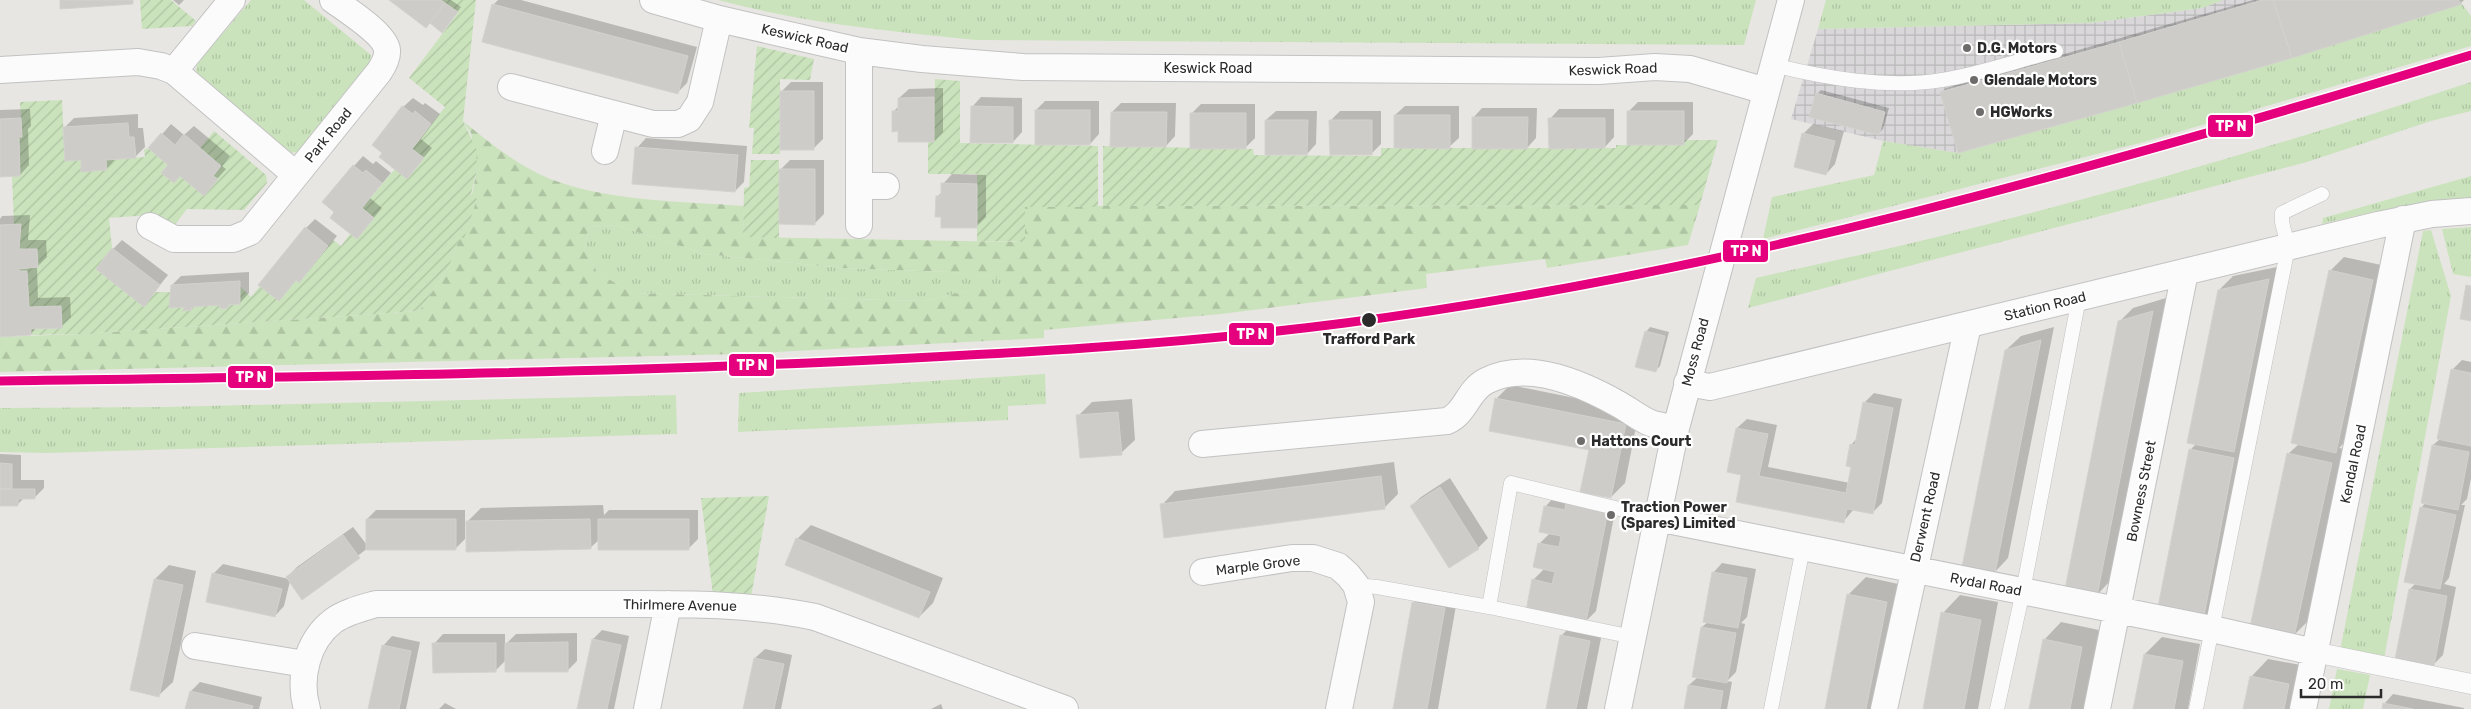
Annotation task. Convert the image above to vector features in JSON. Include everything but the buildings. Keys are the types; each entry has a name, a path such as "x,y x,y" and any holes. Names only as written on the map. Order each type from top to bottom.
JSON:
{"street":[{"path":"174,71 232,0"},
{"name":"Park Road","path":"0,70 138,62 161,66 174,71 296,175 379,72 388,55 384,41 334,0"},
{"name":"Keswick Road","path":"653,0 720,19 859,50 922,59 1023,67 1599,71 1675,68 1703,72 1766,91"},
{"name":"Moss Road","path":"1618,709 1676,428 1791,0"},
{"path":"511,87 666,126 678,124 689,119 700,102 720,19"},
{"path":"859,50 859,225"},
{"path":"605,151 614,114"},
{"path":"150,226 174,240 241,238 250,232 296,175"},
{"path":"859,186 886,186"},
{"name":"Station Road","path":"1687,383 1710,387 2403,219 2471,211"},
{"name":"Kendal Road","path":"2303,709 2403,219"},
{"name":"Bowness Street","path":"2097,709 2185,272"},
{"name":"Derwent Road","path":"1884,709 1913,569 1968,325"},
{"path":"1202,444 1274,426 1447,421 1456,418 1473,391 1486,381 1518,374 1538,374 1578,384 1609,398 1653,424 1676,428"},
{"name":"Rydal Road","path":"1658,518 2212,629 2314,652"},
{"name":"Marple Grove","path":"1203,572 1292,558 1313,558 1338,566 1356,585"},
{"path":"1339,709 1361,602 1356,585"},
{"name":"Thirlmere Avenue","path":"305,664 320,635 334,621 352,611 376,604 730,604 772,608 815,617 1011,699 1065,709"},
{"path":"647,709 668,604"},
{"path":"195,646 305,664 305,701 307,709"},
{"path":"2314,652 2471,684"}],"lane":[{"path":"1773,65 1808,74 1868,81 1917,83 1943,80 2056,51"},
{"path":"2196,709 2288,247 2282,222 2282,213 2322,194"},
{"path":"1998,709 2023,591 2078,298"},
{"path":"1490,607 1510,483 1658,518"},
{"path":"1771,709 1803,548"},
{"path":"1356,585 1490,607 1633,637"}],"shaded area":[{"path":"2223,0 2458,0 2462,4 2292,58 1958,153 1883,141 1791,119 1818,29 2090,23 2202,8"}],"green space":[{"path":"140,0 171,0 196,21 192,26 142,29"},
{"path":"251,0 304,0 371,55 371,61 298,152 290,153 196,73 197,65 202,58"},
{"path":"441,0 476,0 463,121 476,148 477,170 471,194 477,199 464,239 460,237 448,269 419,311 81,334 31,335 31,329 62,328 61,306 29,307 27,271 19,271 19,269 38,267 37,249 19,249 21,224 14,225 12,176 20,176 19,137 22,137 20,102 62,100 65,161 81,160 81,171 107,170 106,160 145,157 144,150 148,148 168,165 161,173 174,183 180,176 217,179 213,176 221,166 200,148 214,131 266,175 267,183 244,210 187,209 170,231 149,215 109,218 112,248 96,269 144,306 155,292 170,292 169,308 184,307 184,311 192,310 192,307 220,305 220,309 227,308 228,305 240,304 240,286 251,297 260,286 296,280 299,282 333,240 341,246 350,234 357,239 374,218 362,208 395,169 407,179 424,158 412,149 445,107 409,78 458,13"},
{"path":"718,0 1756,0 1744,45 976,40 814,20 782,15"},
{"path":"1826,0 2223,0 2202,8 2090,23 1818,29"},
{"path":"2462,4 2471,16 2471,46 2144,142 1763,239 1772,197 1874,175 1883,141 1958,153 2292,58"},
{"path":"757,46 814,59 810,80 780,79 780,154 752,154 754,128 749,128"},
{"path":"935,79 960,81 960,143 1098,146 1098,207 1025,207 1025,242 977,241 977,174 928,174 928,142 934,142"},
{"path":"2471,82 2471,111 2431,121 2307,162 1748,308 1756,278 1918,242 2074,202 2274,145"},
{"path":"463,121 496,147 531,170 578,188 648,200 744,206 743,237 1024,242 1025,206 1700,205 1688,245 1547,268 1545,259 1426,274 1427,288 1221,314 1044,330 1044,338 738,354 0,372 0,337 81,334 419,311 448,269 460,236 463,239 477,170 471,133","holes":["615,225 705,254 842,268 948,272 1016,280 923,301 632,293 597,272 584,250 589,227"]},
{"path":"1684,140 1718,140 1700,205 1103,206 1103,146 1253,149 1254,155 1381,156 1381,148 1616,148 1616,145 1684,145"},
{"path":"751,160 779,160 779,238 743,237 744,188 749,187"},
{"path":"2471,176 2471,197 2415,204 2322,224 2323,218"},
{"path":"615,225 705,254 842,268 948,272 1018,280 923,301 632,293 597,272 584,250 589,227"},
{"path":"2471,227 2471,277 2453,274 2442,229"},
{"path":"2431,230 2451,296 2384,659 2340,651 2423,231"},
{"path":"1045,374 1046,404 1008,406 1008,420 738,432 739,393"},
{"path":"676,395 677,434 48,453 0,452 0,408 165,407"},
{"path":"769,496 751,597 713,595 701,498"},
{"path":"2337,669 2370,675 2363,709 2329,709"}],"transit line":[{"path":"0,381 519,372 831,362 1153,343 1345,323 1488,302 1631,276 1772,246 2053,176 2332,97 2471,55"}],"place":[{"name":"D.G. Motors","path":"1967,48"},
{"name":"Glendale Motors","path":"1974,80"},
{"name":"HGWorks","path":"1980,112"},
{"name":"Trafford Park","path":"1369,320"},
{"name":"Hattons Court","path":"1581,441"},
{"name":"Traction Power (Spares) Limited","path":"1611,515"}]}
